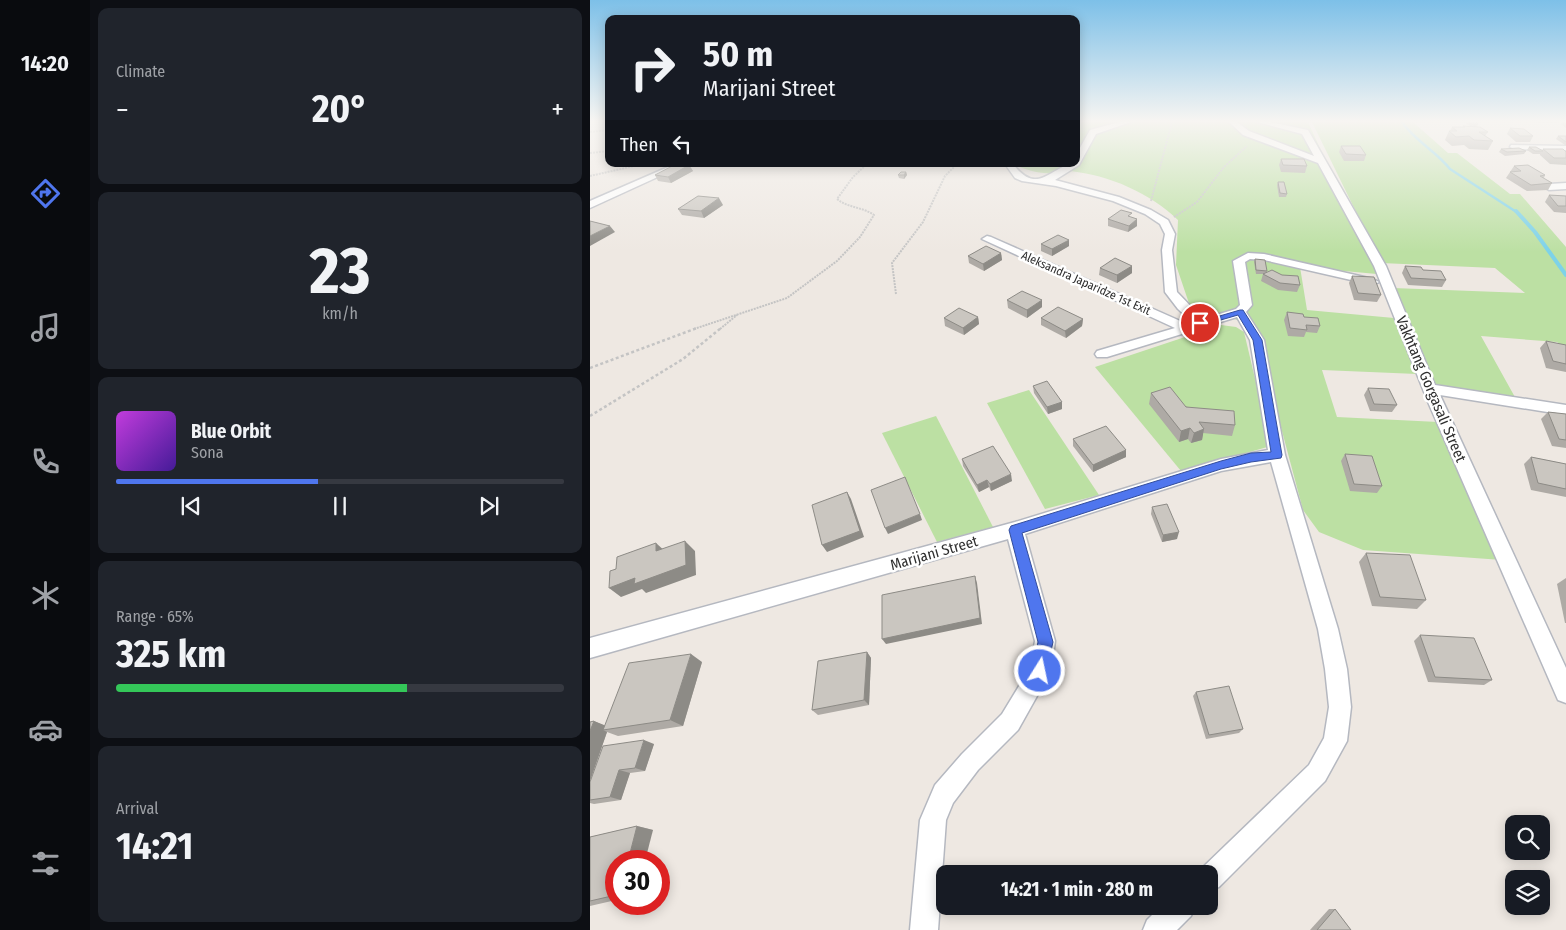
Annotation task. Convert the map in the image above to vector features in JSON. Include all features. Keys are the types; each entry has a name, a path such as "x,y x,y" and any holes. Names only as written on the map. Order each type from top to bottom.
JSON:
{"street":[{"name":"Vakhtang Gorgasali Street","path":"1325,165 1380,266 1430,389 1566,692"},
{"path":"590,205 675,167"},
{"path":"1011,167 1018,176 1025,179 1046,181 1116,199 1148,212 1164,222 1170,234 1167,250 1171,292 1182,306 1193,326"},
{"path":"1046,181 1069,167"},
{"path":"1549,187 1566,186"},
{"name":"Aleksandra Japaridze 1st Exit","path":"986,239 1193,326"},
{"path":"1102,354 1240,312 1246,304 1239,261 1248,256 1264,257 1387,285"},
{"path":"1218,870 1317,773 1335,741 1340,706 1336,670 1328,629 1277,455 1257,340 1240,312"},
{"path":"1430,389 1566,410"},
{"name":"Marijani Street","path":"590,648 1015,530 1221,465 1251,458 1277,455"},
{"path":"924,930 933,820 944,794 970,762 1010,722 1040,671 1045,642 1015,530"},
{"path":"1157,930 1172,915"}],"path":[{"path":"1148,212 1160,165"},
{"path":"1164,222 1187,211 1205,194 1226,165"},
{"path":"590,176 630,167"},
{"path":"590,368 787,298 837,261 860,237 874,215 868,210 842,204 838,199 849,182 864,167"},
{"path":"896,294 892,263 923,222 945,176 954,167"},
{"path":"590,416 683,359 740,314"}],"green space":[{"path":"1080,165 1328,165 1377,274 1300,267 1307,310 1394,318 1417,374 1322,370 1337,417 1438,422 1502,560 1363,550 1319,532 1303,510 1257,337 1244,323 1230,318 1214,319 1196,324 1176,265 1178,220 1155,202 1128,187 1085,173 1070,171"},
{"path":"1333,165 1473,165 1510,194 1520,194 1566,247 1566,348 1557,342 1481,336 1516,399 1434,386 1393,288 1525,293 1495,268 1381,263"},
{"path":"1021,167 1069,167 1060,172 1052,173 1028,170"},
{"path":"1221,325 1236,327 1244,332 1271,446 1181,471 1095,367"},
{"path":"1029,390 1099,495 1045,509 987,403"},
{"path":"936,416 993,527 937,542 882,433"}],"building":[{"path":"1529,165 1545,175 1540,176 1552,183 1531,185 1510,172 1521,171 1514,166"},
{"path":"670,167 686,167 668,177 655,175"},
{"path":"901,172 906,172 904,175 898,175"},
{"path":"1278,182 1284,182 1287,194 1280,193"},
{"path":"1549,195 1566,196 1566,206 1558,206"},
{"path":"698,196 719,198 701,211 678,209"},
{"path":"1121,210 1132,213 1128,216 1137,219 1129,226 1108,219"},
{"path":"590,221 610,226 590,236"},
{"path":"1058,235 1069,240 1052,249 1041,244"},
{"path":"986,246 1001,253 983,264 968,256"},
{"path":"1115,258 1132,266 1117,275 1100,268"},
{"path":"1255,259 1265,260 1267,271 1256,270"},
{"path":"1405,266 1441,271 1446,280 1411,278"},
{"path":"1272,270 1282,275 1298,276 1300,285 1280,283 1263,274"},
{"path":"1352,276 1374,277 1381,295 1358,293"},
{"path":"1022,291 1042,300 1027,310 1007,300"},
{"path":"1058,307 1083,319 1065,331 1041,318"},
{"path":"959,308 978,317 963,328 944,318"},
{"path":"1287,312 1303,314 1304,317 1318,318 1320,326 1306,325 1307,330 1290,328"},
{"path":"1546,341 1566,345 1566,364 1553,361"},
{"path":"1047,381 1062,402 1047,407 1033,386"},
{"path":"1170,387 1186,407 1234,411 1235,425 1199,422 1204,429 1194,433 1190,428 1181,431 1151,393"},
{"path":"1368,388 1389,389 1397,405 1374,404"},
{"path":"1548,412 1566,414 1566,440 1559,439"},
{"path":"1106,426 1126,450 1093,465 1073,439"},
{"path":"993,446 1011,474 990,484 987,480 977,485 962,459"},
{"path":"1345,454 1372,456 1382,486 1354,484"},
{"path":"1531,457 1566,464 1566,489 1538,483"},
{"path":"905,477 920,514 885,528 871,490"},
{"path":"847,492 860,531 822,545 812,505"},
{"path":"1167,504 1179,532 1163,535 1152,507"},
{"path":"685,541 686,565 634,584 635,578 609,588 610,571 616,569 617,557 656,543 656,551"},
{"path":"1366,553 1410,555 1426,600 1380,597"},
{"path":"975,576 980,618 882,639 882,595"},
{"path":"1420,635 1474,638 1492,680 1435,677"},
{"path":"867,652 864,700 812,710 818,661"},
{"path":"691,654 670,720 603,730 629,663"},
{"path":"1229,686 1243,729 1209,735 1196,692"},
{"path":"594,721 590,731 590,722"},
{"path":"644,740 635,768 619,770 610,797 590,800 590,782 603,746"},
{"path":"637,826 631,850 605,850 605,898 590,901 590,837"},
{"path":"1335,909 1351,930 1317,930"}],"waterway":[{"path":"1446,165 1518,213"},
{"path":"1518,213 1535,232 1566,275"}],"route":[{"path":"1040,671 1045,642 1015,530 1221,465 1251,458 1277,455 1257,340 1240,312 1200,323"}]}
